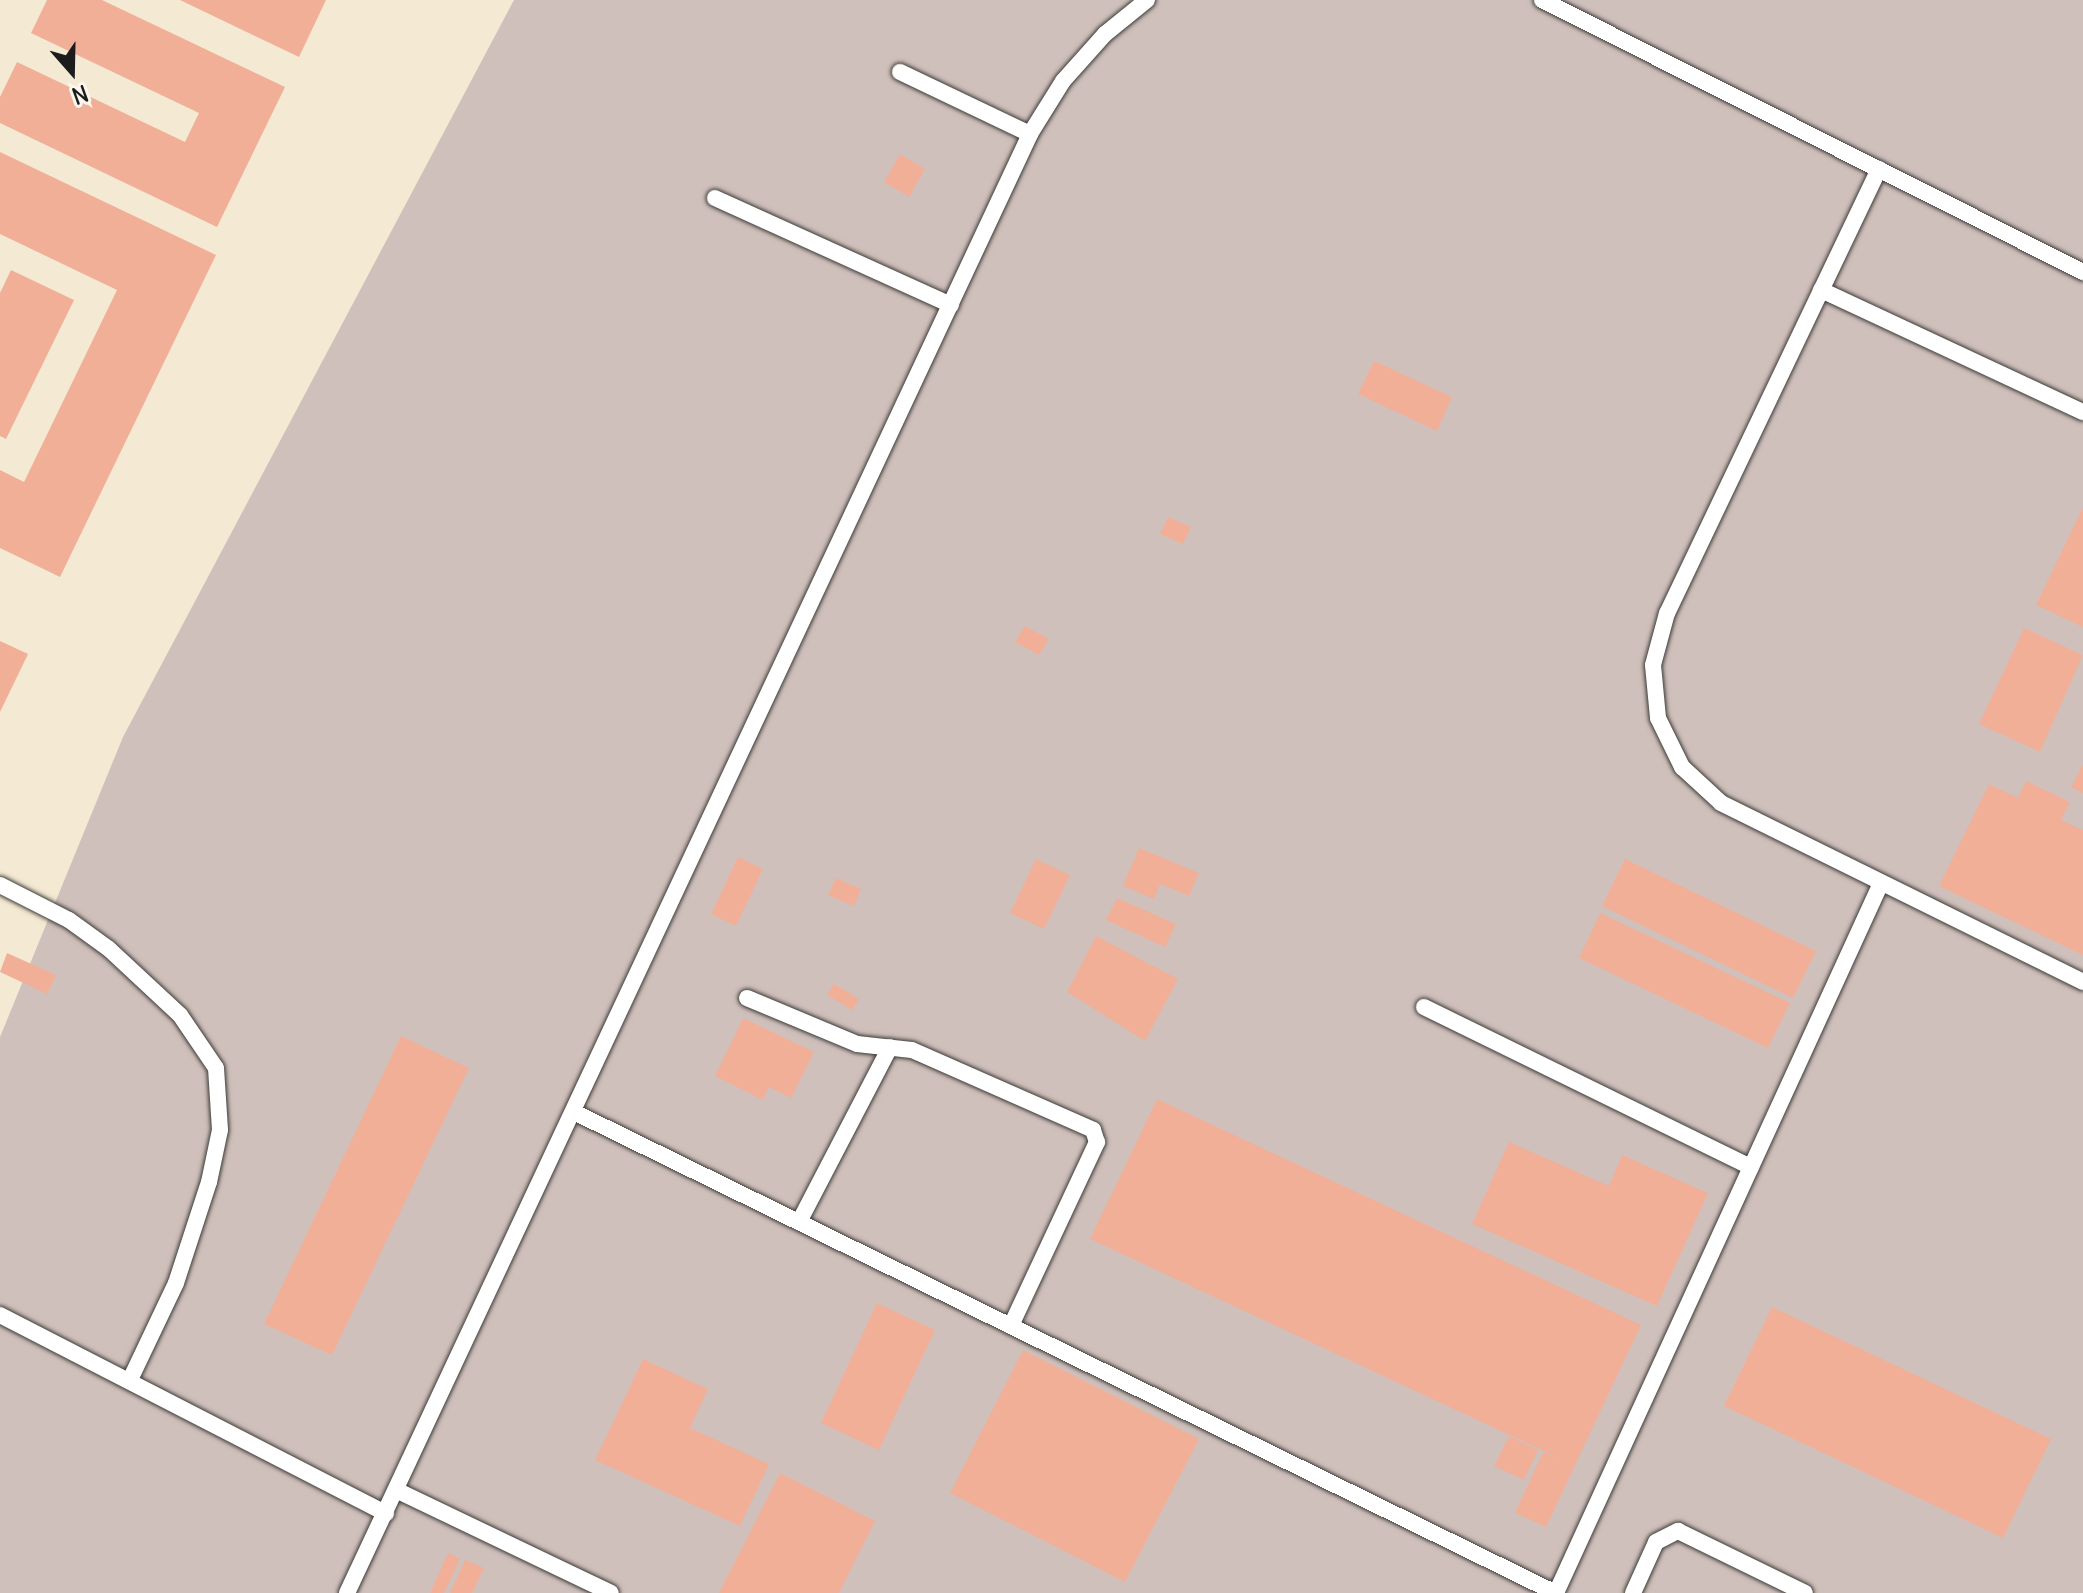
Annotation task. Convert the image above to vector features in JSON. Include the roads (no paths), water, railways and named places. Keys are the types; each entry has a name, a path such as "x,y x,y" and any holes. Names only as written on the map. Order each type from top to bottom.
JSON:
{"lane":[{"path":"347,1593 576,1113 1030,134 1063,81 1105,34 1147,0"},
{"path":"1542,0 2083,272"},
{"path":"900,72 1030,134"},
{"path":"1879,169 1667,613 1653,665 1657,705 1682,767 1721,803 2083,982"},
{"path":"715,198 951,305"},
{"path":"1821,290 2083,412"},
{"path":"576,1113 1556,1593 1881,883"},
{"path":"0,885 48,907 109,949 180,1015 216,1068 220,1130 209,1182 176,1283 130,1380"},
{"path":"747,998 857,1044 912,1050 1097,1136 1011,1326"},
{"path":"1424,1007 1751,1167"},
{"path":"799,1222 890,1047"},
{"path":"0,1315 386,1513"},
{"path":"396,1490 611,1593"},
{"path":"1633,1593 1656,1542 1678,1531 1805,1593"}]}
